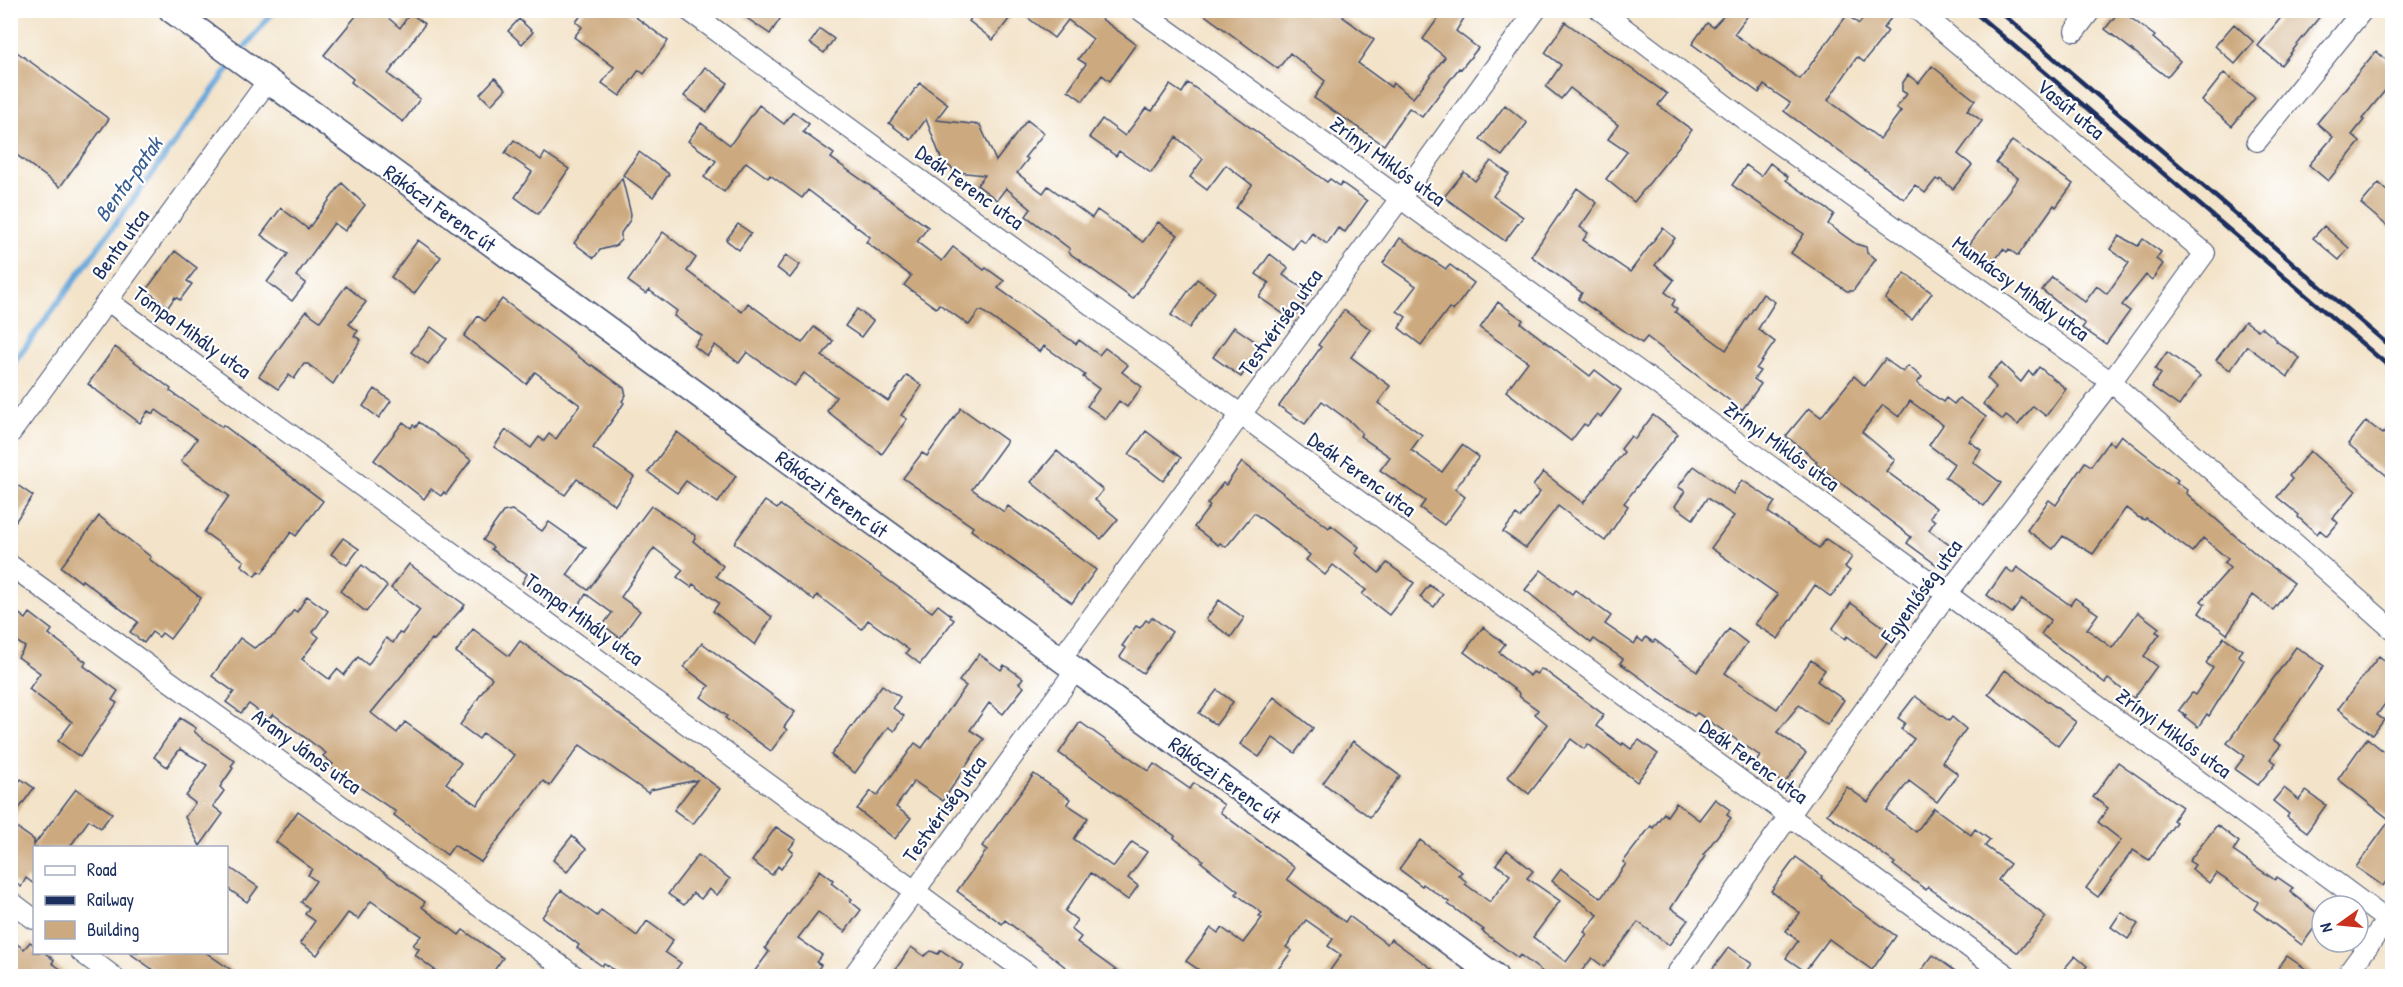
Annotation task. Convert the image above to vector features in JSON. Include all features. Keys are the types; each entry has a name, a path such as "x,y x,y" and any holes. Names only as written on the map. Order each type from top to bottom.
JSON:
{"street":[{"name":"Rákóczi Ferenc út","path":"171,10 1495,976"},
{"name":"Deák Ferenc utca","path":"688,10 2007,976"},
{"name":"Zrínyi Miklós utca","path":"1140,10 1947,594 2391,919"},
{"name":"Testvériség utca","path":"853,976 915,891 1067,665 1242,415 1536,10"},
{"name":"Munkácsy Mihály utca","path":"1600,10 1741,117 2111,382 2392,629"},
{"name":"Vasút utca","path":"1918,10 2194,243"},
{"path":"2074,31 2091,10"},
{"path":"2257,141 2362,10"},
{"name":"Benta utca","path":"10,434 267,82"},
{"name":"Egyenlőség utca","path":"1675,976 1947,594 2111,382 2205,253 2194,243"},
{"name":"Tompa Mihály utca","path":"108,301 1031,976"},
{"name":"Arany János utca","path":"10,565 575,976"},
{"path":"10,902 33,918"},
{"path":"2346,976 2391,919"},
{"path":"84,954 113,976"}],"building":[{"path":"361,10 379,10 400,28 410,13 425,24 388,74 420,99 403,122 351,82 353,79 324,55"},
{"path":"585,10 626,10 668,41 644,74 639,70 620,96 602,83 614,67 574,37 582,27 576,22"},
{"path":"735,10 786,10 770,34"},
{"path":"977,10 1016,10 993,40 969,21"},
{"path":"1018,10 1089,10 1136,44 1110,81 1102,75 1083,101 1068,90 1086,64 1078,59 1093,39 1068,20 1054,38"},
{"path":"1198,10 1348,10 1343,17 1374,40 1358,63 1391,87 1393,83 1413,98 1445,57 1423,39 1444,10 1469,10 1456,31 1478,48 1461,69 1459,68 1422,117 1409,108 1384,145 1314,98 1325,81 1290,53 1278,69"},
{"path":"1729,10 1752,10 1734,34 1800,79 1847,15 1859,24 1869,10 1881,10 1891,18 1883,28 1888,31 1864,62 1857,57 1828,100 1880,139 1901,111 1896,108 1907,94 1902,91 1902,84 1908,75 1919,83 1932,66 1975,100 1967,110 1982,121 1958,154 1972,165 1953,189 1940,179 1939,181 1936,179 1925,193 1915,185 1904,199 1784,111 1790,103 1764,85 1759,93 1692,44 1707,23 1713,27"},
{"path":"2120,10 2155,36 2153,38 2180,61 2167,77 2105,29"},
{"path":"2287,10 2325,10 2281,65 2258,46"},
{"path":"519,19 533,32 522,44 508,31"},
{"path":"1565,22 1667,94 1658,105 1692,130 1634,202 1606,179 1627,152 1608,139 1618,125 1570,88 1561,99 1546,87 1561,65 1545,53"},
{"path":"2234,24 2254,42 2235,64 2215,46"},
{"path":"820,29 834,39 824,53 810,43"},
{"path":"10,47 109,119 60,187 10,150"},
{"path":"2376,51 2392,65 2392,82 2352,135 2360,142 2328,181 2309,165 2333,137 2317,123"},
{"path":"705,67 728,83 707,112 684,96"},
{"path":"2224,73 2255,98 2232,126 2202,101"},
{"path":"495,78 506,89 491,105 480,94"},
{"path":"920,83 948,104 936,120 980,125 996,161 1027,120 1044,133 1025,157 1028,159 1017,173 1043,193 1048,186 1092,218 1097,210 1143,242 1158,222 1178,235 1133,299 1068,252 1070,249 1026,216 1031,209 1006,188 997,200 977,185 985,175 957,172 942,161 926,119 911,140 889,123"},
{"path":"1188,83 1327,182 1330,179 1340,186 1342,183 1367,201 1345,232 1338,228 1327,244 1312,233 1305,243 1300,239 1293,249 1236,208 1252,185 1226,165 1207,190 1190,177 1203,159 1176,137 1151,173 1119,151 1116,156 1089,137 1102,119 1125,136 1146,108 1152,111 1170,85 1182,93"},
{"path":"759,105 784,124 793,112 809,124 803,132 834,154 831,158 928,227 917,242 942,261 953,247 984,270 986,268 1004,281 998,288 1076,344 1079,340 1099,355 1105,348 1128,365 1122,372 1142,387 1127,407 1119,401 1106,419 1087,406 1099,389 1083,377 1085,375 1044,346 1040,352 982,311 979,311 969,325 939,304 936,308 904,285 911,276 866,242 870,237 808,190 802,198 770,175 768,178 746,162 724,192 704,177 716,161 688,141 701,123 730,145"},
{"path":"1505,105 1527,123 1502,156 1480,139"},
{"path":"514,140 541,160 545,153 569,169 538,214 515,197 532,172 505,153"},
{"path":"2012,141 2073,184 2056,207 2054,205 2018,256 2009,249 2007,252 2003,249 1993,263 1969,245 2018,178 1996,163"},
{"path":"639,152 669,174 653,197 623,175"},
{"path":"1491,161 1509,174 1493,196 1523,217 1505,241 1444,197 1464,172 1475,181"},
{"path":"1770,163 1788,177 1786,180 1834,214 1828,224 1856,244 1866,247 1867,253 1876,259 1853,291 1847,291 1791,253 1804,234 1732,185 1746,165 1761,176"},
{"path":"622,178 631,214 630,220 621,233 621,240 615,246 600,250 594,258 574,243"},
{"path":"342,183 365,205 345,231 334,223 296,276 306,283 292,301 267,282 288,254 261,235 281,208 308,229"},
{"path":"2379,183 2392,195 2392,230 2361,204"},
{"path":"1577,188 1597,203 1580,227 1588,233 1583,240 1630,272 1663,228 1675,238 1655,265 1674,280 1665,292 1675,300 1672,305 1677,309 1675,312 1726,350 1763,294 1775,302 1758,329 1775,342 1756,369 1760,371 1754,379 1761,384 1742,410 1647,337 1642,343 1578,299 1582,293 1531,256"},
{"path":"738,224 751,233 739,250 726,240"},
{"path":"2324,226 2349,248 2339,260 2313,238"},
{"path":"663,232 696,258 687,271 742,312 748,303 802,343 814,327 833,341 822,356 888,401 907,375 922,386 901,415 907,419 882,454 827,411 836,397 804,373 794,386 747,352 739,363 715,345 707,356 694,346 702,336 674,316 677,311 649,290 646,294 628,281"},
{"path":"2119,236 2138,246 2143,239 2161,252 2156,259 2163,264 2152,280 2146,275 2122,305 2130,311 2106,344 2082,328 2085,324 2042,290 2052,277 2085,302 2097,286 2107,294 2129,263 2110,249"},
{"path":"1400,238 1446,269 1450,265 1474,283 1453,311 1449,308 1421,345 1399,328 1406,317 1397,311 1416,286 1383,263"},
{"path":"418,240 441,257 414,294 391,277"},
{"path":"175,251 197,268 187,281 192,284 180,300 175,297 168,307 146,290"},
{"path":"1270,254 1288,268 1283,275 1311,294 1292,320 1259,297 1269,283 1256,274"},
{"path":"786,255 800,265 790,278 777,268"},
{"path":"1905,273 1932,293 1912,320 1885,299"},
{"path":"1197,279 1215,292 1189,328 1171,315"},
{"path":"346,286 366,302 349,324 358,331 354,336 361,340 333,384 308,364 304,364 294,379 289,375 278,389 259,376 306,311 320,321"},
{"path":"502,299 624,388 626,395 622,401 624,403 593,448 634,477 615,505 577,479 565,495 494,447 506,430 531,448 539,437 544,441 549,434 556,439 580,405 535,372 526,384 464,336 478,316 485,321"},
{"path":"1498,302 1523,320 1521,323 1590,376 1595,370 1621,390 1601,417 1597,414 1587,426 1584,424 1571,441 1506,391 1528,362 1480,328"},
{"path":"857,309 873,321 861,337 845,326"},
{"path":"1344,310 1371,330 1351,357 1390,386 1378,403 1422,435 1411,450 1442,472 1462,445 1479,457 1455,489 1465,497 1444,525 1420,508 1425,501 1380,470 1390,457 1360,436 1362,433 1352,423 1322,401 1305,424 1279,406 1321,347 1318,345"},
{"path":"2245,321 2258,330 2261,327 2300,358 2288,377 2247,346 2230,370 2216,360"},
{"path":"431,327 447,339 428,364 411,352"},
{"path":"1234,327 1262,346 1241,377 1213,357"},
{"path":"115,347 171,389 170,391 222,427 223,425 323,501 296,536 291,532 262,573 259,571 255,576 241,565 244,561 204,532 229,496 181,461 197,439 156,410 153,414 148,411 140,423 88,384"},
{"path":"2167,352 2200,376 2179,406 2152,387 2161,374 2155,369"},
{"path":"1885,359 1903,372 1908,366 1922,377 1917,383 1943,402 1946,398 1954,404 1959,398 1986,417 1969,441 1981,450 1973,462 2001,483 1984,506 1945,477 1954,464 1929,445 1943,425 1910,401 1899,417 1883,405 1862,432 1895,460 1886,471 1936,508 1930,517 1935,521 1929,530 1952,547 1938,566 1907,543 1911,537 1815,463 1817,461 1786,436 1809,408 1821,417 1854,376 1865,386"},
{"path":"2001,363 2021,382 2029,371 2033,375 2039,367 2066,389 2046,416 2033,406 2018,425 2006,416 2003,420 1983,404 1996,387 1987,378"},
{"path":"375,389 391,401 379,418 363,406"},
{"path":"961,408 1007,441 972,489 1004,512 1008,506 1096,570 1072,603 971,530 973,527 903,478 922,453 927,456"},
{"path":"1653,415 1678,434 1624,503 1628,506 1605,541 1558,506 1526,548 1503,532 1516,515 1520,518 1540,492 1533,486 1543,472 1583,503 1624,452 1621,449 1631,436 1635,439"},
{"path":"2366,421 2383,434 2392,421 2392,480 2348,444"},
{"path":"403,422 411,428 413,425 416,427 419,422 471,460 446,494 444,492 441,496 431,489 424,499 374,460"},
{"path":"1146,431 1181,458 1163,481 1129,454"},
{"path":"677,432 736,476 718,503 686,481 677,493 648,472"},
{"path":"2121,435 2178,480 2176,482 2187,490 2186,493 2264,561 2294,583 2273,610 2253,595 2227,634 2199,613 2205,604 2201,601 2230,568 2224,563 2228,559 2203,538 2192,552 2146,518 2145,520 2138,517 2126,508 2093,554 2063,536 2053,549 2027,530 2049,500 2056,505 2085,462 2091,466 2109,441 2114,445"},
{"path":"1057,451 1103,490 1095,500 1118,519 1101,539 1031,482"},
{"path":"2310,451 2356,491 2333,518 2338,523 2327,536 2320,530 2317,534 2277,497 2292,479 2289,476"},
{"path":"1242,462 1329,528 1331,525 1359,547 1355,553 1379,573 1387,563 1414,583 1389,615 1362,594 1366,590 1333,565 1325,575 1306,560 1310,555 1254,513 1226,547 1220,543 1218,545 1194,527 1210,506 1207,504 1223,483 1226,485"},
{"path":"1694,466 1733,494 1742,480 1775,502 1768,512 1819,548 1826,539 1852,557 1845,567 1850,571 1831,597 1815,585 1778,639 1755,624 1778,595 1711,548 1734,516 1707,498 1693,519 1675,506 1685,491 1678,487"},
{"path":"10,480 33,496 10,529"},
{"path":"765,501 777,509 780,505 932,612 938,605 951,615 950,617 954,620 920,664 906,653 909,650 868,620 862,629 817,595 814,600 734,543"},
{"path":"651,506 696,536 693,541 723,566 716,576 772,617 755,645 713,611 719,603 693,584 691,587 677,577 683,570 654,548 621,597 640,611 620,638 603,625 612,613 586,594 576,609 543,587 538,594 522,583 527,574 491,549 493,547 483,540 503,512 512,510 542,531 549,522 586,548 567,575 588,590"},
{"path":"99,516 151,557 149,559 201,598 170,639 162,633 159,637 152,632 144,643 130,632 138,622 61,567"},
{"path":"343,538 359,549 347,565 331,554"},
{"path":"409,564 465,605 434,640 432,639 371,713 397,733 405,722 461,763 446,783 477,805 514,755 483,733 479,739 460,725 492,678 456,652 473,629 509,656 520,641 720,789 693,824 674,810 697,780 650,790 648,793 580,745 550,786 543,781 481,862 454,845 447,855 394,815 396,812 330,767 333,764 323,756 326,753 273,714 269,719 249,704 241,713 226,702 234,692 212,676 240,638 254,648 275,635 294,610 297,612 307,596 328,611 313,632 319,637 302,659 329,679 337,669 344,675 358,657 368,665 386,638 393,643 420,610 391,588"},
{"path":"362,565 387,586 366,612 340,591"},
{"path":"2017,567 2070,605 2075,598 2098,614 2087,629 2112,648 2138,612 2159,628 2156,632 2160,634 2144,656 2157,666 2134,698 2108,679 2105,683 2041,634 2051,620 2022,599 2012,613 1987,595 2006,568 2013,573"},
{"path":"1541,570 1572,594 1575,590 1611,616 1605,624 1634,644 1638,638 1643,642 1646,637 1653,642 1655,640 1697,672 1729,629 1747,643 1725,673 1777,709 1811,660 1825,670 1817,681 1844,700 1827,725 1799,705 1777,732 1806,753 1784,784 1755,764 1760,756 1756,753 1697,713 1694,716 1620,663 1623,659 1594,639 1591,643 1525,590"},
{"path":"1429,585 1443,594 1434,607 1420,597"},
{"path":"1219,600 1244,618 1231,637 1206,619"},
{"path":"1851,603 1893,634 1876,657 1847,636 1845,639 1832,629"},
{"path":"10,607 26,619 30,613 52,630 49,634 86,662 84,666 118,691 112,700 117,703 80,757 58,741 72,722 29,689 40,673 18,657 25,647 10,637"},
{"path":"1152,617 1172,632 1143,673 1120,657 1126,648 1122,646 1136,626 1140,628 1146,620 1149,622"},
{"path":"1483,627 1505,644 1499,652 1530,676 1533,672 1537,674 1540,669 1544,670 1604,715 1596,726 1622,745 1623,743 1631,749 1639,740 1658,754 1637,782 1588,744 1584,749 1571,739 1529,794 1508,777 1547,724 1535,714 1538,710 1520,697 1518,692 1464,652"},
{"path":"2224,637 2242,650 2238,655 2244,660 2209,716 2207,714 2198,727 2179,710 2192,693 2195,695 2213,668 2206,663"},
{"path":"702,643 795,712 784,727 787,730 771,751 725,718 727,716 701,697 709,686 684,667"},
{"path":"2296,647 2324,666 2273,740 2281,745 2270,759 2276,763 2258,785 2235,769 2245,756 2227,743"},
{"path":"979,654 1001,670 1004,665 1023,678 1019,683 1024,687 1003,714 989,703 970,730 984,739 943,801 914,781 896,807 911,818 895,839 857,809 871,791 877,796 915,743 922,748 966,686 959,681"},
{"path":"2379,656 2392,666 2392,694 2377,715 2384,720 2373,735 2338,709"},
{"path":"2005,670 2076,722 2058,746 1988,694"},
{"path":"882,685 900,697 893,708 904,716 894,731 888,727 855,773 831,755"},
{"path":"1217,690 1233,702 1216,725 1199,713"},
{"path":"1915,696 1949,721 1952,717 1966,729 1942,762 1958,774 1937,802 1909,781 1887,810 1916,832 1934,808 1971,835 1975,829 1990,840 1985,846 2010,864 1998,880 2046,917 2018,953 1928,887 1926,890 1893,865 1895,863 1827,814 1847,787 1868,802 1914,739 1901,729 1905,723 1898,718"},
{"path":"1274,697 1313,728 1295,753 1273,738 1259,757 1240,744"},
{"path":"180,718 196,728 194,731 199,736 235,761 220,787 224,791 213,806 223,814 200,846 185,817 195,803 186,796 207,765 180,749 167,767 154,757"},
{"path":"1080,722 1149,771 1154,764 1190,789 1194,783 1224,805 1220,812 1295,868 1287,879 1345,922 1349,916 1387,944 1391,939 1442,976 1326,976 1341,955 1328,946 1333,939 1306,920 1286,947 1292,951 1273,976 1195,976 1199,970 1186,961 1211,928 1218,933 1222,928 1243,943 1262,918 1259,916 1262,913 1236,894 1238,891 1201,862 1203,860 1174,838 1175,836 1059,753"},
{"path":"2367,738 2392,758 2392,873 2383,886 2356,867 2390,820 2338,779"},
{"path":"1353,741 1400,776 1370,817 1323,783"},
{"path":"2118,762 2182,807 2173,820 2176,822 2149,860 2133,850 2098,897 2086,888 2121,840 2098,822 2108,808 2093,797"},
{"path":"1034,774 1070,799 1067,804 1088,818 1074,839 1113,867 1132,842 1147,852 1128,878 1138,886 1128,900 1091,873 1065,911 1077,920 1071,929 1081,937 1077,942 1124,976 1077,976 1005,920 1002,924 957,891 987,850 982,846"},
{"path":"21,779 34,788 10,821 10,794"},
{"path":"2284,788 2299,800 2306,791 2326,805 2307,832 2287,817 2289,814 2273,801"},
{"path":"76,789 112,813 101,828 89,820 70,846 33,846 33,883 26,878 21,887 10,879 10,823 34,840 34,845"},
{"path":"1715,799 1730,810 1727,815 1731,818 1703,855 1705,856 1671,908 1688,920 1669,945 1638,922 1604,967 1592,958 1580,973 1584,976 1548,976 1520,955 1518,958 1448,904 1449,902 1399,869 1420,840 1462,872 1458,875 1467,882 1465,884 1490,902 1510,875 1496,864 1507,850 1533,871 1527,878 1560,901 1533,937 1566,962 1587,934 1584,932 1598,915 1552,881 1561,869 1601,898 1626,864 1623,862 1664,813 1667,816 1676,803 1699,820"},
{"path":"298,811 425,902 422,907 459,935 463,930 503,958 490,976 433,976 436,971 415,955 419,949 413,945 421,936 371,901 358,919 348,913 317,955 300,943 315,921 305,914 309,908 301,902 316,881 308,875 312,869 276,842"},
{"path":"2217,825 2239,842 2233,851 2275,880 2277,877 2293,888 2290,892 2310,908 2310,934 2302,945 2254,909 2258,902 2216,873 2209,883 2192,869 2195,865 2189,861"},
{"path":"776,827 796,840 789,849 793,852 781,869 778,866 772,875 752,861"},
{"path":"572,836 586,849 567,872 553,860"},
{"path":"698,855 730,879 717,895 709,889 701,899 693,893 684,905 668,894"},
{"path":"1796,857 1822,876 1821,878 1854,906 1896,936 1872,970 1829,939 1805,971 1786,958 1798,941 1786,931 1800,913 1771,891"},
{"path":"228,866 258,887 247,902 228,888"},
{"path":"820,870 833,880 831,883 852,899 850,901 861,910 845,932 818,912 798,938 822,955 816,962 821,965 813,976 751,976 769,952 765,948"},
{"path":"561,890 597,916 601,910 637,936 647,921 673,940 665,952 681,963 671,976 623,976 604,963 602,966 577,948 579,945 542,917"},
{"path":"2121,912 2138,924 2128,939 2111,927"},
{"path":"10,939 24,949 30,942 33,944 33,954 46,954 54,960 52,963 71,976 10,976"},
{"path":"911,947 924,956 931,951 938,954 941,950 963,965 956,976 904,976 895,970"},
{"path":"1729,947 1752,964 1743,976 1707,976"},
{"path":"131,954 208,954 240,976 162,976"},
{"path":"1933,955 1962,976 1917,976"},
{"path":"2075,956 2087,966 2079,976 2058,976"},
{"path":"2287,956 2316,976 2272,976"}],"waterway":[{"name":"Benta-patak","path":"239,55 274,10"},
{"name":"Benta-patak","path":"10,368 233,63"}],"railway":[{"path":"1972,10 2392,369"},
{"path":"1998,10 2392,348"}]}
